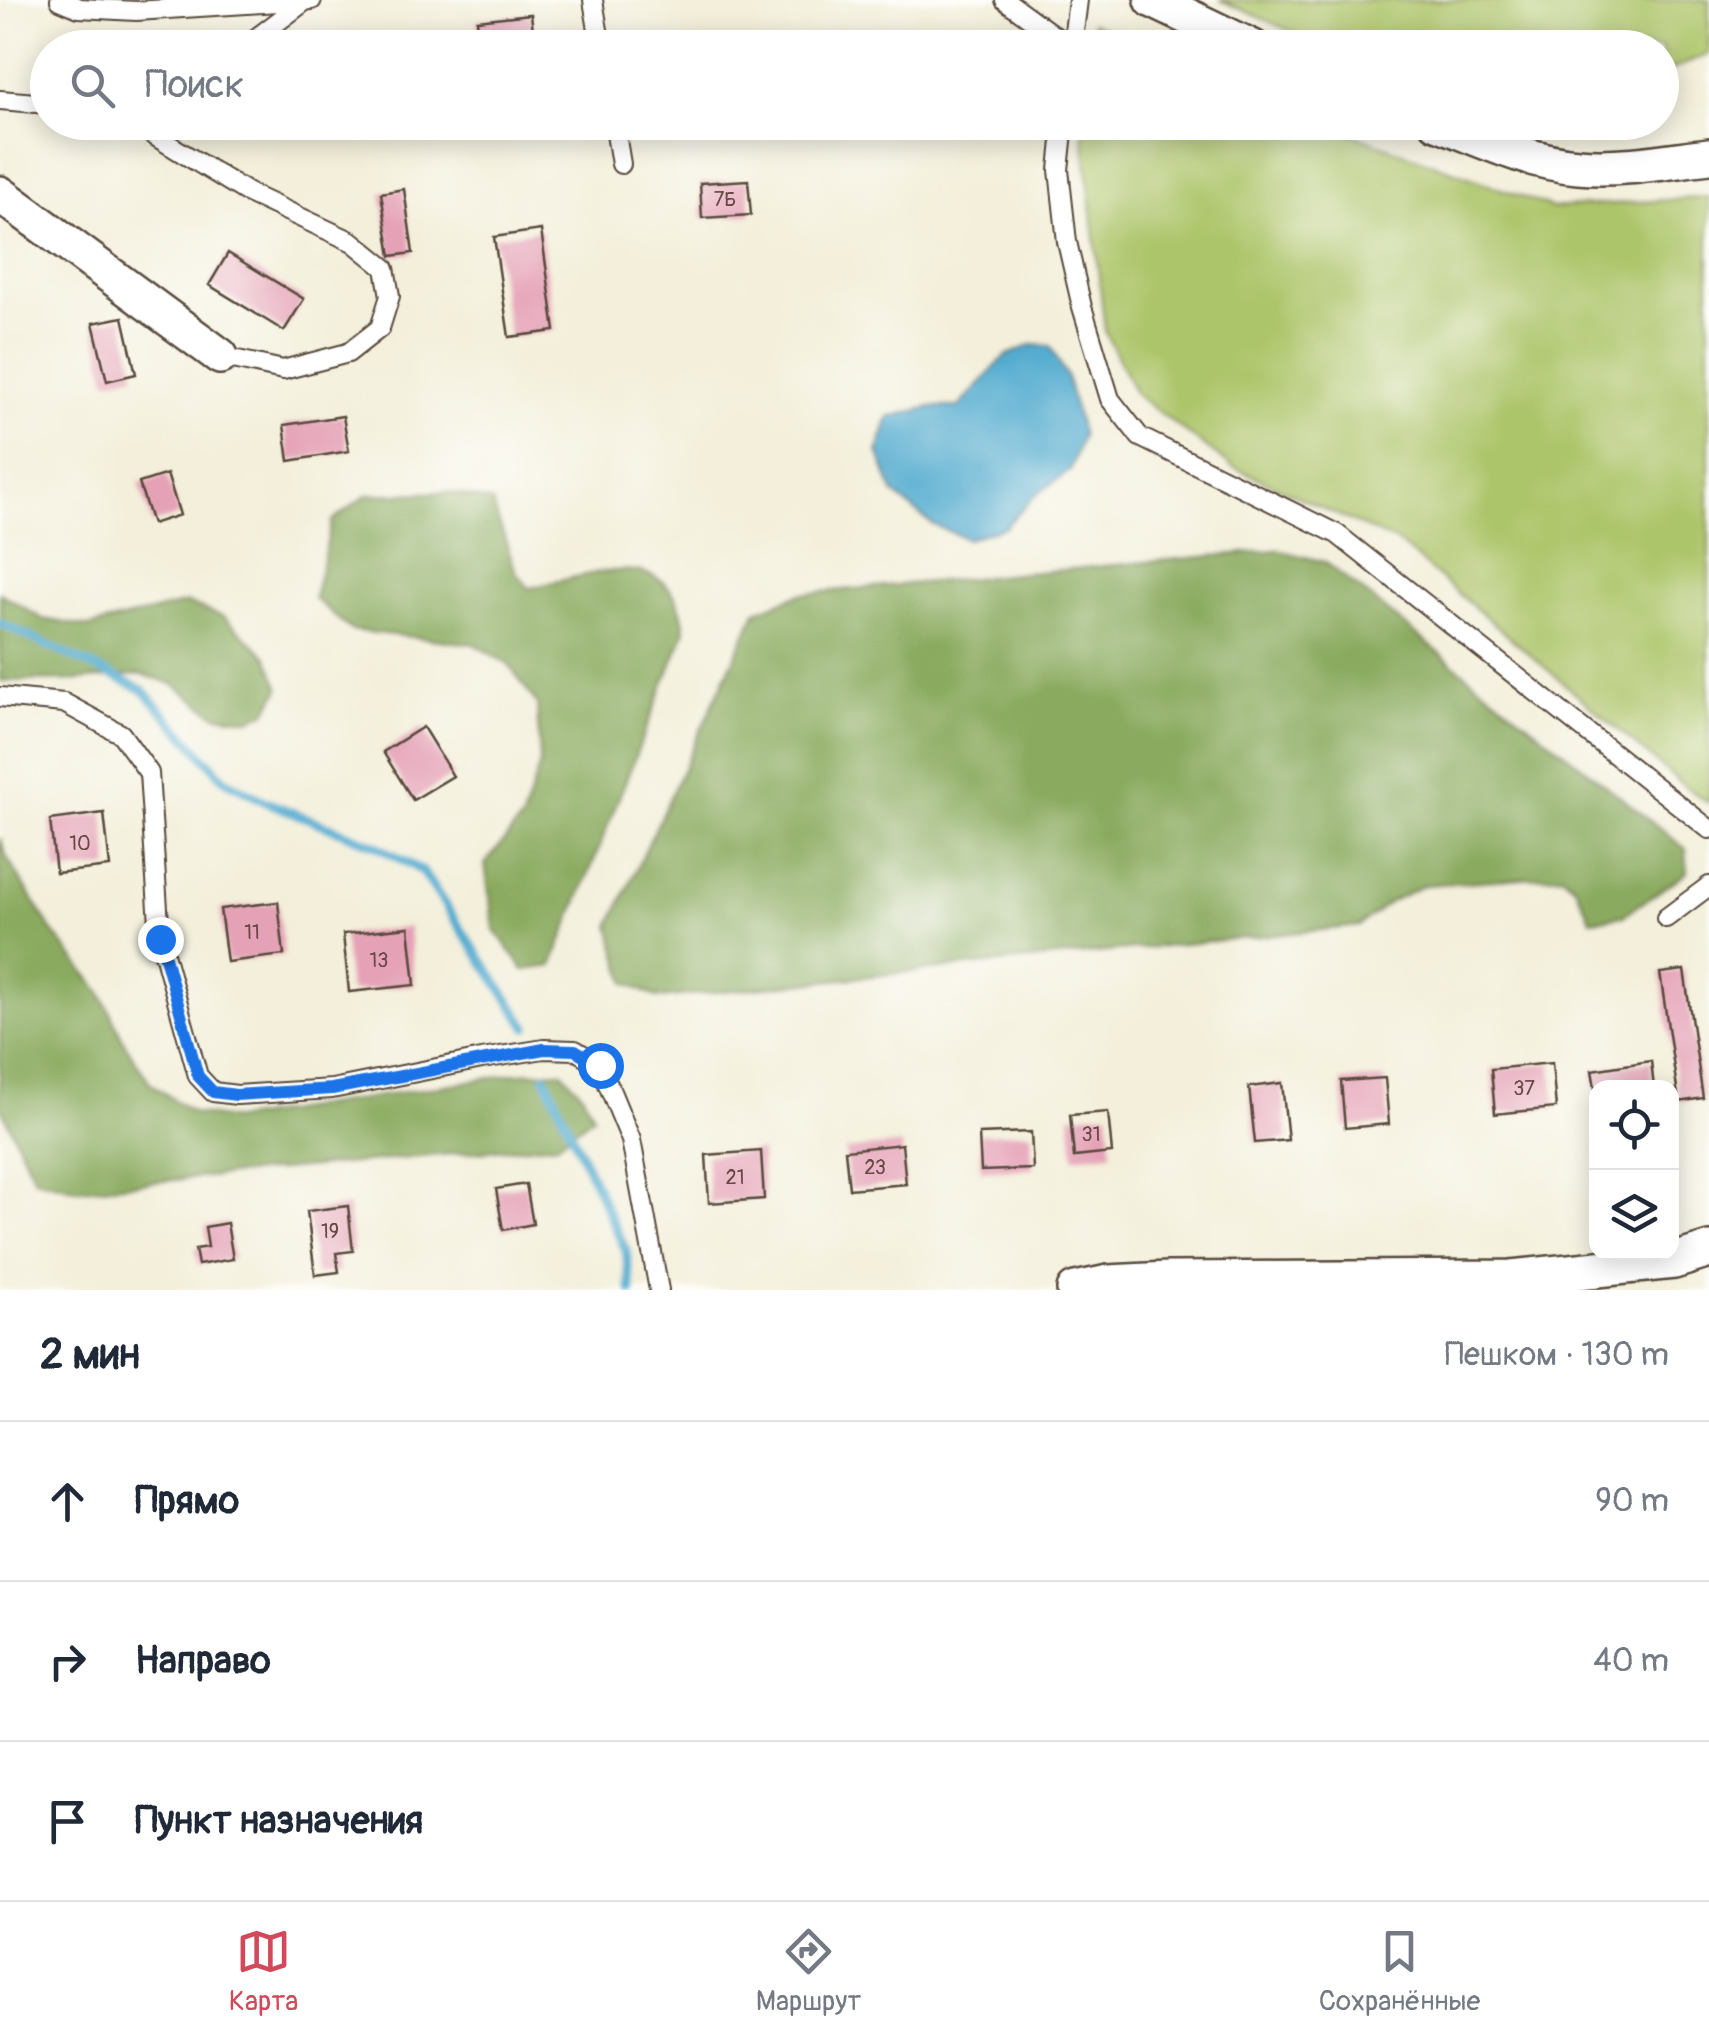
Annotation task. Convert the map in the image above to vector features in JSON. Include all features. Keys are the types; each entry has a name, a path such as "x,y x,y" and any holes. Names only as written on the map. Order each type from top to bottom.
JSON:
{"street":[{"path":"1153,0 1215,30"},
{"path":"1482,140 1528,158 1576,166 1618,167 1709,156"},
{"path":"0,194 220,356"},
{"path":"1074,1290 1108,1283 1168,1280 1512,1284 1674,1262 1709,1250"}],"lane":[{"path":"60,0 79,8 136,11 309,0"},
{"path":"268,30 309,0"},
{"path":"593,0 598,30"},
{"path":"1005,0 1047,30"},
{"path":"1074,30 1078,0"},
{"path":"0,100 30,102"},
{"path":"161,140 248,193 352,242 384,268 390,296 380,328 348,352 283,370 220,356"},
{"path":"617,140 621,164"},
{"path":"1062,140 1059,170 1067,242 1082,307 1110,399 1140,437 1337,534 1709,830"},
{"path":"0,698 64,703 121,734 149,772 160,939 198,1076 213,1092 236,1095 332,1089 498,1056 544,1049 575,1050 600,1065 631,1140 659,1290"},
{"path":"1666,918 1709,886"}],"green space":[{"path":"1220,0 1709,0 1709,54 1679,67 1679,30 1288,30"},
{"path":"1084,140 1369,140 1552,208 1709,197 1709,803 1399,543 1231,466 1136,395 1105,331"},
{"path":"449,492 492,502 516,572 529,588 602,572 626,570 647,574 665,584 678,602 685,631 552,966 524,970 494,929 485,864 522,819 540,764 537,704 509,665 474,644 351,630 314,598 332,521 367,495"},
{"path":"1277,550 1325,562 1686,849 1687,872 1623,916 1591,920 1575,886 1562,875 1424,885 1388,903 1359,926 658,998 626,983 610,926 756,611 800,594"},
{"path":"0,593 43,619 89,627 187,603 224,617 267,656 280,689 265,713 250,719 216,715 173,684 141,674 0,681"},
{"path":"0,838 7,858 53,932 100,991 125,1044 150,1083 193,1113 235,1120 519,1073 562,1071 583,1095 593,1116 557,1144 78,1189 34,1178 0,1106"}],"water":[{"path":"1031,345 1050,346 1066,375 1082,436 1070,471 1037,494 1005,527 967,539 933,525 894,494 878,451 889,417 930,407 959,407 1005,356"}],"building":[{"path":"531,14 533,30 478,30 477,20"},
{"path":"748,180 751,215 702,218 700,183"},
{"path":"404,189 413,253 391,256 381,193"},
{"path":"541,230 555,331 509,337 494,237"},
{"path":"228,253 304,299 284,331 209,285"},
{"path":"123,317 136,374 107,381 93,323"},
{"path":"343,416 349,451 289,461 284,425"},
{"path":"167,474 180,515 152,524 139,483"},
{"path":"423,727 453,776 413,800 383,752"},
{"path":"104,813 110,867 56,873 50,820"},
{"path":"278,902 284,955 227,962 220,909"},
{"path":"409,927 415,985 349,992 343,934"},
{"path":"1684,970 1703,1098 1679,1102 1679,1080 1676,1080 1660,973"},
{"path":"1651,1061 1653,1080 1594,1080 1592,1070"},
{"path":"1552,1063 1556,1108 1495,1114 1491,1069"},
{"path":"1385,1078 1389,1124 1345,1128 1341,1081"},
{"path":"1282,1083 1288,1140 1255,1143 1249,1087"},
{"path":"1108,1112 1112,1153 1074,1157 1070,1115"},
{"path":"1031,1132 1033,1169 981,1171 979,1134"},
{"path":"902,1144 906,1184 849,1189 845,1150"},
{"path":"761,1151 764,1199 709,1203 706,1155"},
{"path":"526,1184 533,1224 503,1230 496,1189"},
{"path":"348,1206 353,1251 336,1253 339,1272 315,1275 307,1211"},
{"path":"227,1223 233,1259 198,1265 195,1249 208,1247 205,1227"}],"waterway":[{"path":"0,623 143,690 225,780 264,801 375,845 422,871 527,1027"},
{"path":"545,1076 626,1251 631,1290"}],"route":[{"path":"160,939 198,1076 213,1092 236,1095 332,1089 544,1049 575,1050 600,1065"}]}
